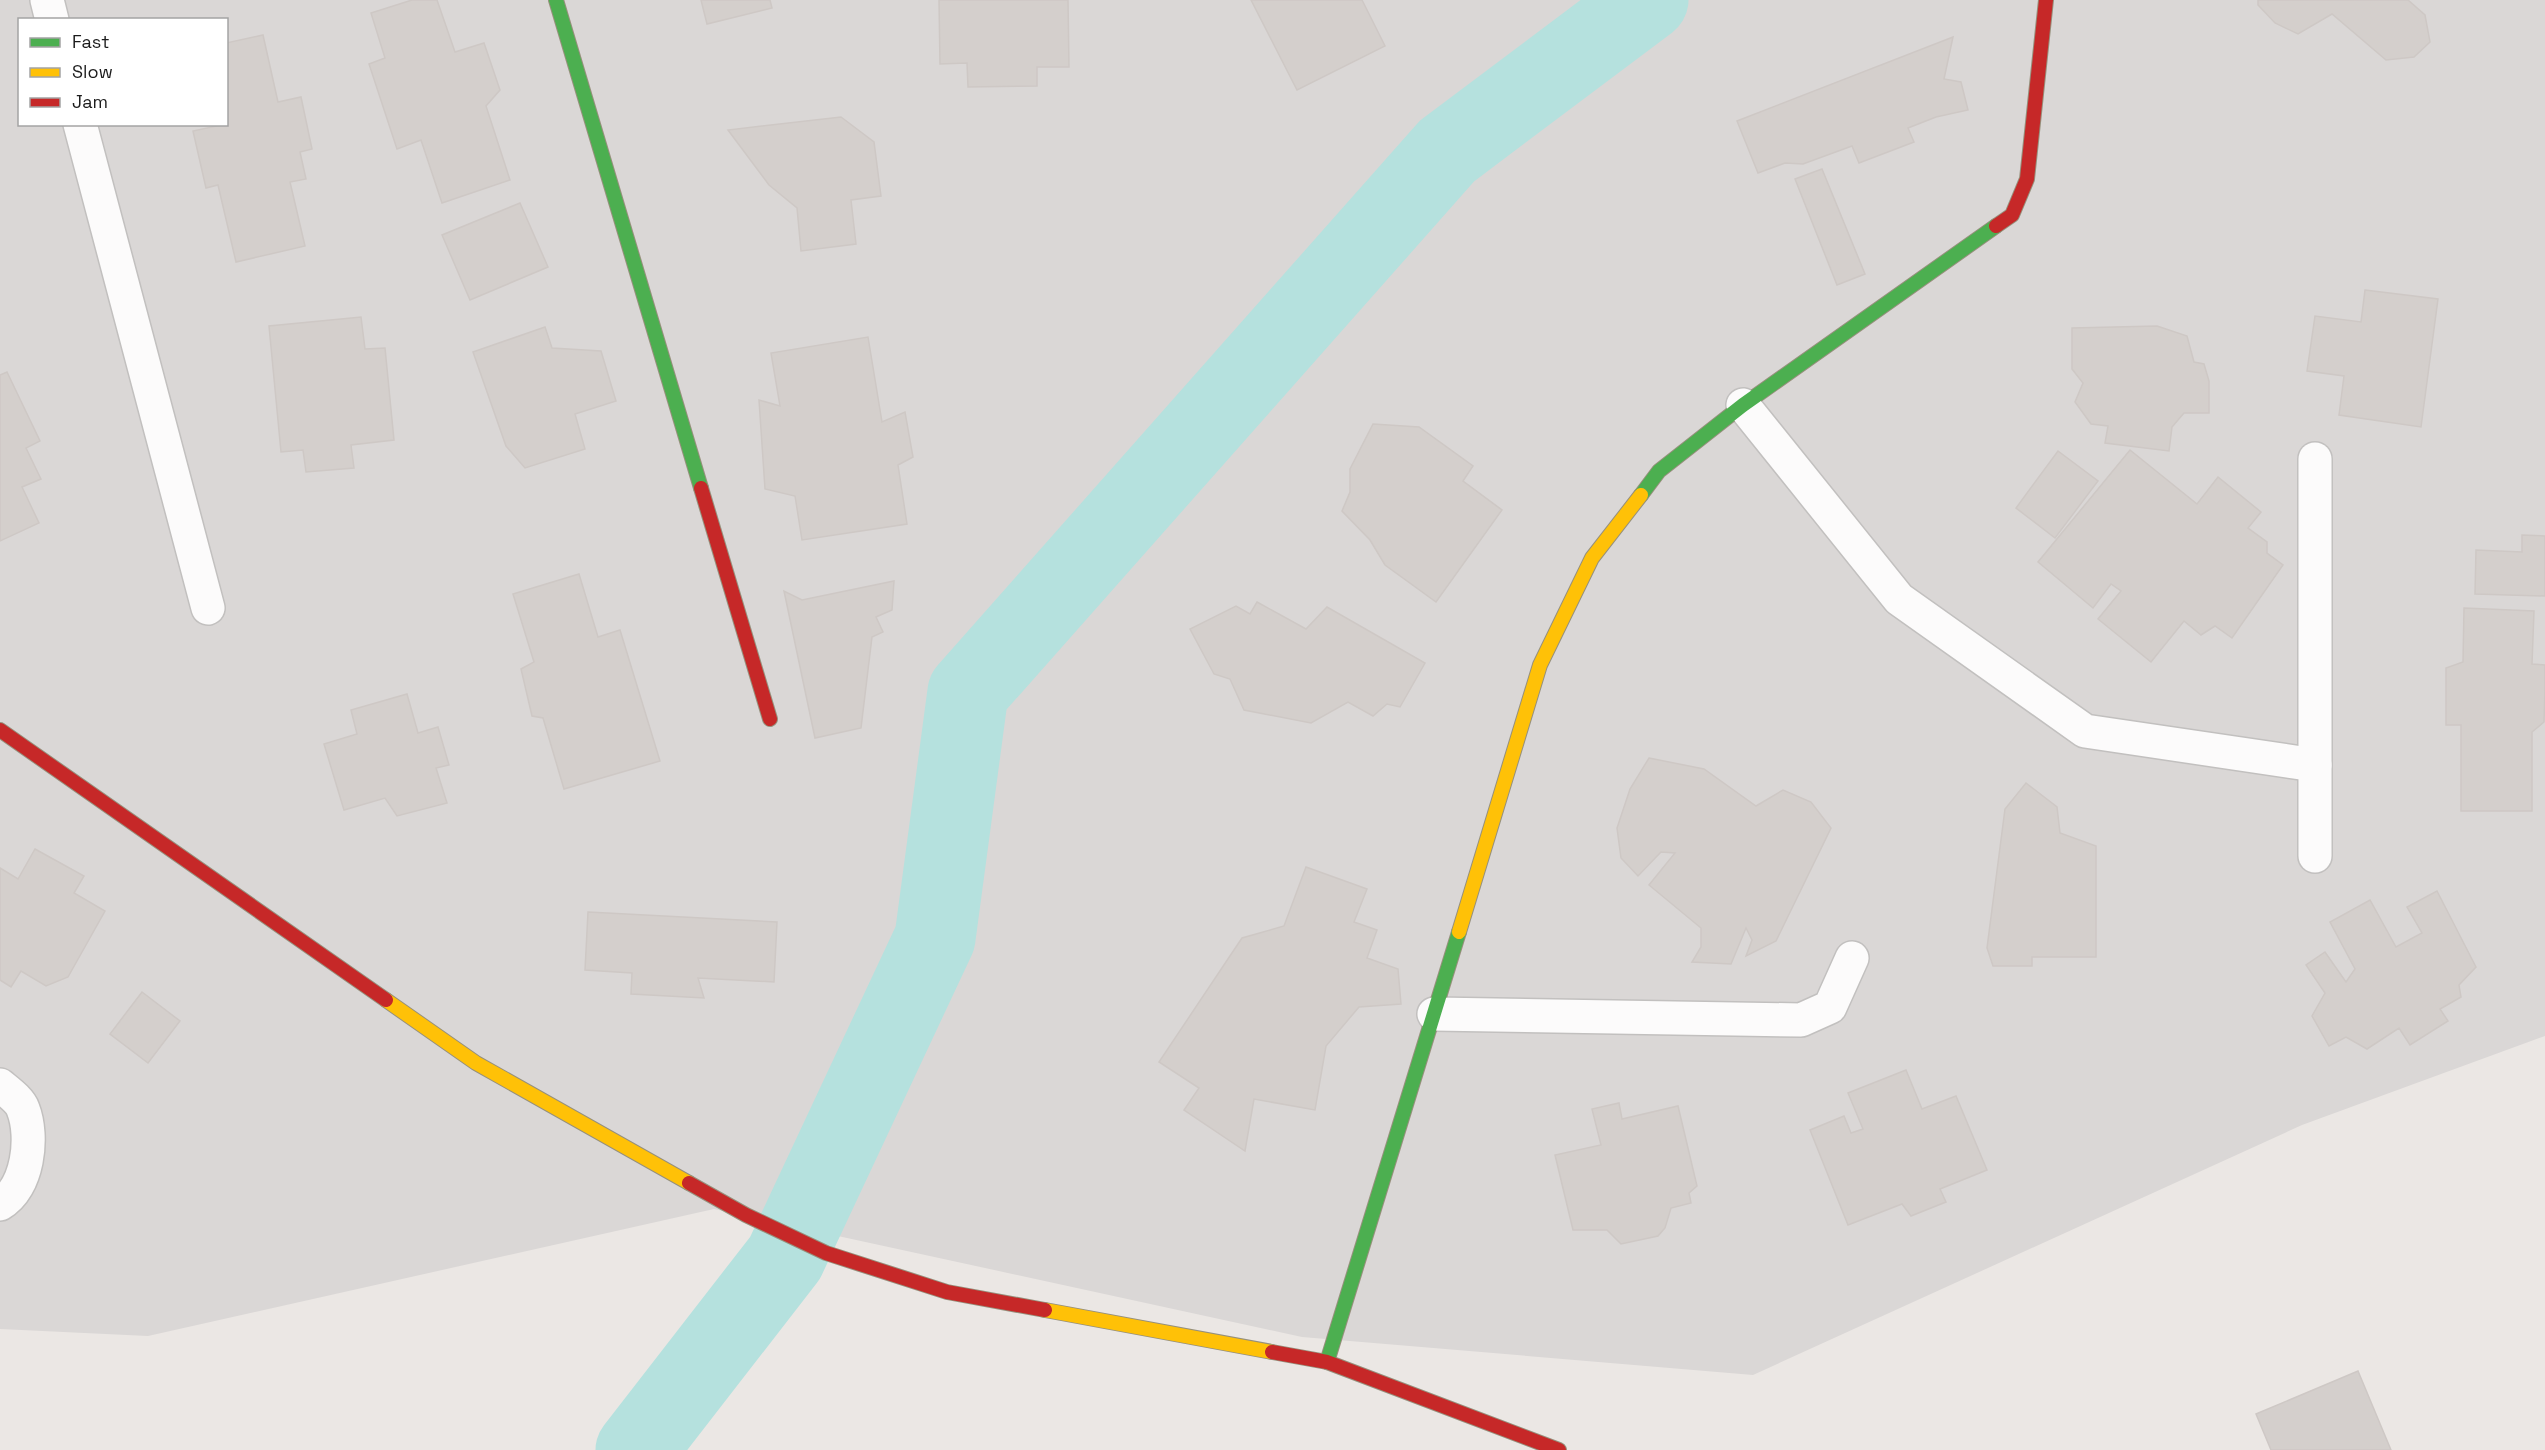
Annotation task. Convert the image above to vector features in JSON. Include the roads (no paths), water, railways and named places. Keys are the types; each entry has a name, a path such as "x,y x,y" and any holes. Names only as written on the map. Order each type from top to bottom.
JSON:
{"street":[{"path":"47,0 52,18"},
{"path":"556,0 770,719"},
{"path":"1327,1362 1540,665 1592,558 1659,471 1743,405 2012,215 2027,179 2046,0"},
{"path":"81,126 208,608"},
{"path":"1743,405 1899,598 2085,731 2315,765"},
{"path":"2315,459 2315,856"},
{"path":"0,730 476,1064 746,1215 825,1253 947,1292 1327,1362 1559,1450"},
{"path":"1434,1014 1801,1020 1830,1007 1852,958"},
{"path":"0,1085 23,1107 27,1132 26,1158 20,1183 0,1203"}],"waterway":[{"path":"636,1450 785,1258 935,938 968,692 1447,151 1648,0"}]}
